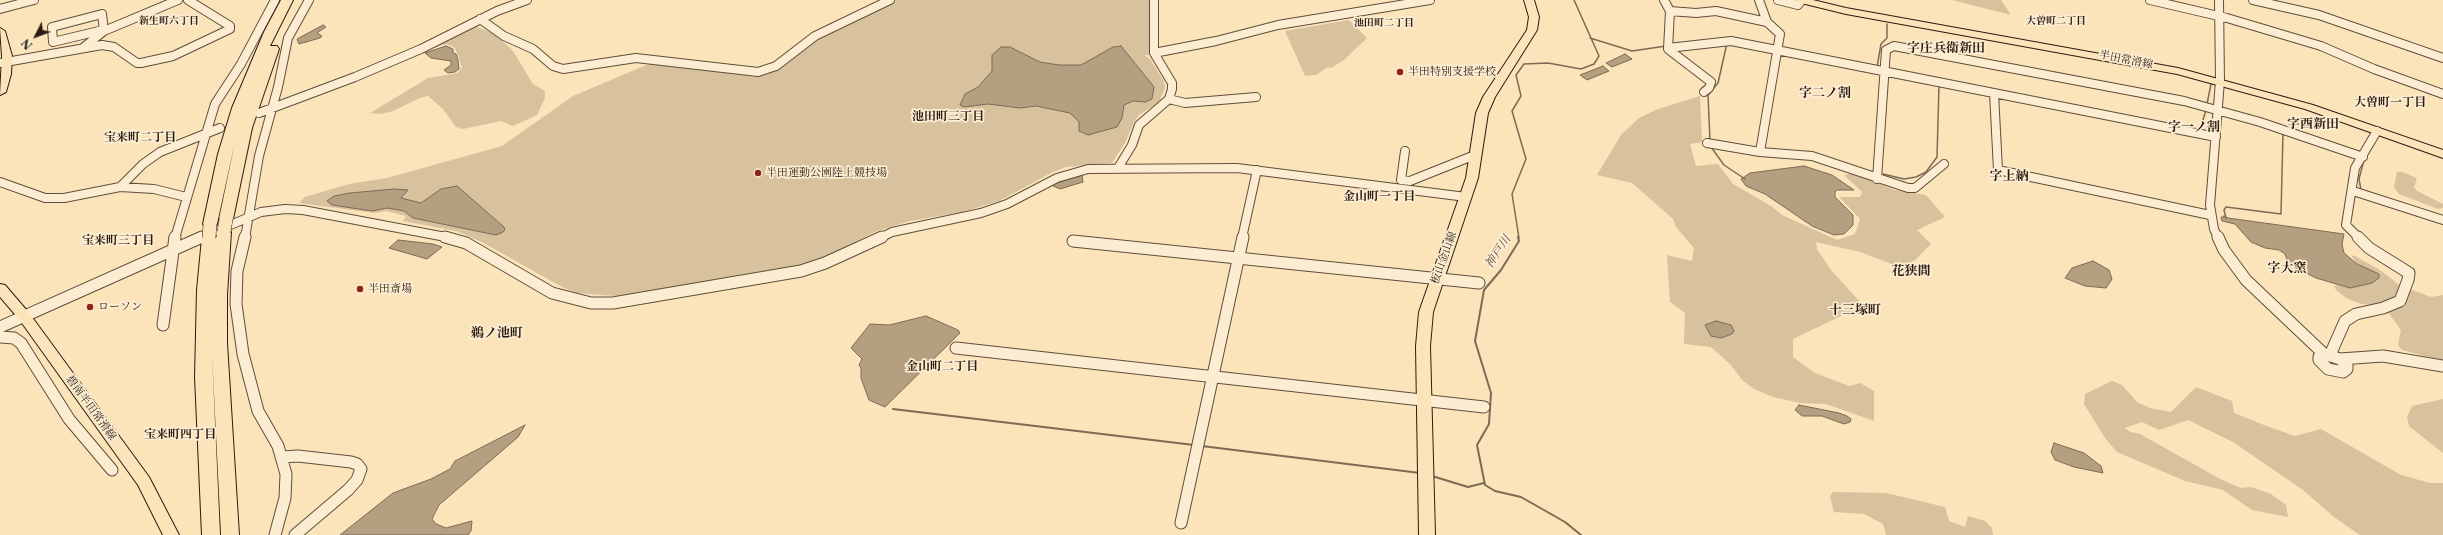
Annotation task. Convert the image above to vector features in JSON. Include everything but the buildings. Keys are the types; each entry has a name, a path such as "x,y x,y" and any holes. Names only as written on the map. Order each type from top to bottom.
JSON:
{"highway":[{"path":"211,535 203,370 205,290 217,228 225,154 239,108 264,46 287,0"},
{"path":"230,535 219,343 217,228 254,99 280,34 297,0"}],"main road":[{"name":"板山金山線","path":"1427,535 1424,328 1436,278 1472,178 1478,127 1489,97 1532,30 1534,17 1529,0"},
{"name":"半田常滑線","path":"1802,0 1846,11 2123,60 2220,81 2309,107 2443,154"},
{"path":"0,31 3,63 0,92"},
{"name":"碧南半田常滑線","path":"0,288 24,316 144,480 171,535"}],"street":[{"path":"0,9 34,0"},
{"path":"103,31 102,14 52,27 53,42 103,31 178,0"},
{"path":"3,63 83,48 108,45 137,63 141,63 173,56 230,29 230,26 188,0"},
{"path":"163,325 172,249 186,197 215,104 241,64 274,0"},
{"path":"275,535 285,498 286,474 278,446 258,411 243,354 236,304 237,271 250,217 259,156 288,38 309,0"},
{"path":"259,113 408,55 480,20 528,0"},
{"path":"480,20 504,36 533,49 553,66 563,69 636,58 758,72 773,68 816,36 890,0"},
{"path":"1118,168 1132,145 1143,120 1169,99 1172,82 1155,55 1154,0"},
{"path":"1155,55 1278,25 1430,0"},
{"path":"1664,0 1670,11 1668,46 1677,58 1711,82 1709,88 1704,92"},
{"path":"1760,0 1767,22 1780,34 1779,49 1760,152"},
{"path":"1778,0 1798,5 1802,0"},
{"path":"2150,0 2219,16 2321,46 2381,72 2443,94"},
{"path":"2219,0 2220,81 2210,215 2218,240 2238,271 2335,358 2363,359 2442,368"},
{"path":"2253,0 2319,15 2443,58"},
{"path":"1670,11 1691,13 1711,10 1767,22"},
{"path":"83,48 103,31"},
{"path":"1668,46 1726,41 1779,49 1884,72 2216,137"},
{"path":"1877,179 1886,50 1891,46 1899,46 2164,97 2260,122 2363,157"},
{"path":"1994,93 1998,170 2210,215"},
{"path":"1169,99 1184,103 1256,97"},
{"path":"120,187 143,164 160,152 220,128"},
{"path":"2335,358 2345,321 2356,314 2383,308 2400,301 2405,292 2408,280 2409,273 2369,248 2346,225 2353,191 2355,168 2363,157 2377,131"},
{"path":"1707,143 1760,152 1812,156 1894,185 1915,188 1944,164"},
{"path":"1405,151 1401,180 1410,181 1475,155"},
{"path":"0,327 172,249 250,217 274,210 303,210 446,236 466,243 552,294 591,303 613,303 801,271 825,263 900,230 997,208 1056,178 1088,169 1219,168 1257,170 1466,197"},
{"path":"1181,523 1257,170"},
{"path":"0,182 45,198 64,198 120,187 154,189 186,197"},
{"path":"2353,191 2443,220"},
{"path":"1073,241 1478,283"},
{"path":"0,337 14,338 21,343 69,419 112,470"},
{"path":"956,348 1484,407"},
{"path":"282,457 298,456 350,462 357,464 360,470 357,480 348,490 295,535"}],"shaded area":[{"path":"896,0 1151,0 1150,55 1144,55 1150,59 1164,81 1165,88 1159,102 1139,115 1133,124 1125,143 1112,163 1066,167 1053,172 999,201 962,212 910,221 877,231 823,258 803,264 737,278 643,293 616,296 576,293 560,286 482,242 456,231 403,221 406,216 386,211 375,213 299,203 305,197 349,184 387,178 502,146 573,96 656,61 767,73 775,71 822,35 859,20"},
{"path":"1952,0 2001,0 2011,15"},
{"path":"1349,20 1367,38 1344,60 1331,68 1328,67 1316,75 1305,76 1285,31"},
{"path":"323,25 326,27 317,33 322,36 320,38 299,44 297,39"},
{"path":"472,25 495,34 513,51 533,84 545,91 545,98 537,115 513,126 501,121 463,129 456,127 443,109 428,96 420,98 393,111 381,114 370,113 428,78 458,73 462,67 455,48 447,44 427,49"},
{"path":"446,46 453,49 453,53 456,54 459,69 455,72 448,73 444,70 451,65 451,61 431,58 425,53"},
{"path":"1121,46 1154,87 1152,99 1145,102 1133,101 1124,105 1122,118 1117,127 1088,135 1079,131 1079,122 1070,113 1036,106 1020,108 988,104 964,107 960,105 965,94 978,87 992,71 992,55 1001,47 1010,47 1040,62 1059,65 1081,65 1113,47"},
{"path":"1625,54 1632,59 1612,67 1606,63"},
{"path":"1603,66 1609,71 1587,80 1580,75"},
{"path":"1700,96 1702,142 1690,144 1696,166 1718,164 1733,184 1771,206 1782,215 1837,240 1855,234 1860,219 1839,197 1860,197 1862,192 1844,175 1855,173 1894,190 1926,195 1945,217 1917,230 1931,244 1914,261 1897,266 1860,252 1816,242 1817,249 1831,270 1861,303 1855,316 1843,315 1793,339 1793,357 1815,373 1849,386 1860,383 1874,391 1874,421 1826,404 1800,403 1773,397 1754,389 1742,380 1731,365 1711,347 1684,344 1685,313 1670,302 1667,255 1692,261 1694,248 1676,227 1673,219 1632,183 1597,175 1621,135 1639,118 1658,109"},
{"path":"1804,166 1832,175 1854,190 1837,190 1835,192 1835,197 1853,215 1853,225 1844,234 1834,235 1812,226 1765,194 1746,186 1741,179 1750,173"},
{"path":"2397,172 2402,172 2417,178 2414,187 2417,191 2443,204 2443,208 2438,209 2399,194 2394,187"},
{"path":"1082,175 1083,182 1060,189 1051,185"},
{"path":"457,186 504,227 505,230 496,235 413,218 404,211 387,208 372,211 332,205 327,201 334,196 350,193 394,189 408,190 401,198 421,203 441,189"},
{"path":"2224,216 2228,218 2344,234 2342,244 2344,253 2357,264 2379,274 2379,278 2372,283 2350,288 2316,278 2292,266 2288,262 2285,254 2279,250 2265,248 2251,242 2235,224 2222,221 2221,217"},
{"path":"398,240 433,244 442,247 427,259 389,248"},
{"path":"2351,255 2380,270 2399,285 2431,297 2443,295 2443,361 2402,350 2398,345 2401,330 2387,311 2373,305 2361,304 2346,298 2337,291 2334,287 2337,285 2350,288 2372,283 2375,273 2357,264"},
{"path":"2093,261 2109,270 2112,279 2106,288 2085,286 2065,278 2072,268"},
{"path":"926,316 958,330 960,333 885,407 869,400 861,378 861,368 859,365 862,359 851,348 870,324 889,325"},
{"path":"1716,321 1731,325 1734,331 1732,334 1721,338 1711,336 1705,325"},
{"path":"2112,381 2122,385 2137,402 2150,408 2171,412 2196,387 2232,401 2234,413 2269,427 2295,436 2321,429 2401,475 2430,483 2443,483 2443,535 2360,535 2334,517 2303,490 2233,442 2188,420 2159,430 2142,422 2125,428 2130,432 2140,434 2222,480 2241,488 2251,487 2271,494 2286,505 2288,517 2252,510 2223,490 2185,481 2117,452 2105,438 2084,404 2085,394"},
{"path":"2443,399 2443,453 2409,426 2407,417 2412,406"},
{"path":"1799,405 1839,413 1851,419 1850,422 1844,424 1822,416 1802,416 1795,410"},
{"path":"525,425 518,437 439,505 432,519 436,524 446,528 472,521 471,531 468,535 340,535 393,493 431,479 450,469 455,461"},
{"path":"2054,443 2084,453 2101,466 2103,473 2074,467 2055,460 2051,452"},
{"path":"1833,492 1886,493 1945,507 1949,521 1965,527 1968,516 1985,521 1992,528 1993,535 1886,535 1883,524 1864,514 1834,512 1830,496"}],"waterway":[{"name":"神戸川","path":"1574,0 1591,38"},
{"path":"1877,67 1881,44 1887,38 1887,24"},
{"name":"神戸川","path":"1519,238 1512,194 1526,159 1512,111 1521,96 1516,75 1524,64 1548,63 1581,69 1594,64 1599,56 1591,38"},
{"path":"1591,38 1632,51 1666,46"},
{"path":"1710,141 1708,95 1718,83 1727,43"},
{"path":"2207,104 2211,84"},
{"path":"1883,174 1904,179 1916,177 1926,172 1937,157 1939,85"},
{"path":"2200,130 2206,110"},
{"path":"2226,218 2224,210 2226,207 2281,214 2283,133"},
{"path":"1711,147 1724,165 1745,179"},
{"path":"2361,190 2359,179 2364,160"},
{"name":"神戸川","path":"1518,237 1519,241 1501,270 1484,290 1475,341 1491,393 1489,424 1477,445 1485,485 1495,491 1521,497 1565,522 1581,535"},
{"path":"893,409 1194,445"},
{"path":"1202,446 1420,473"},
{"path":"1432,476 1468,487 1484,483"}],"place":[{"name":"半田特別支援学校","path":"1400,72"},
{"name":"半田運動公園陸上競技場","path":"758,173"},
{"name":"半田斎場","path":"360,289"},
{"name":"ローソン","path":"90,307"}],"district":[{"name":"新生町六丁目","path":"169,21"},
{"name":"大曽町二丁目","path":"2056,21"},
{"name":"池田町二丁目","path":"1384,23"},
{"name":"字庄兵衛新田","path":"1946,48"},
{"name":"字二ノ割","path":"1825,93"},
{"name":"大曽町一丁目","path":"2390,103"},
{"name":"池田町三丁目","path":"948,117"},
{"name":"字酉新田","path":"2313,124"},
{"name":"字一ノ割","path":"2194,127"},
{"name":"宝来町二丁目","path":"140,138"},
{"name":"字上納","path":"2009,176"},
{"name":"金山町一丁目","path":"1379,197"},
{"name":"宝来町三丁目","path":"118,241"},
{"name":"字大窯","path":"2287,268"},
{"name":"花狭間","path":"1911,271"},
{"name":"十三塚町","path":"1855,310"},
{"name":"鵜ノ池町","path":"497,333"},
{"name":"金山町二丁目","path":"942,367"},
{"name":"宝来町四丁目","path":"180,435"}]}
